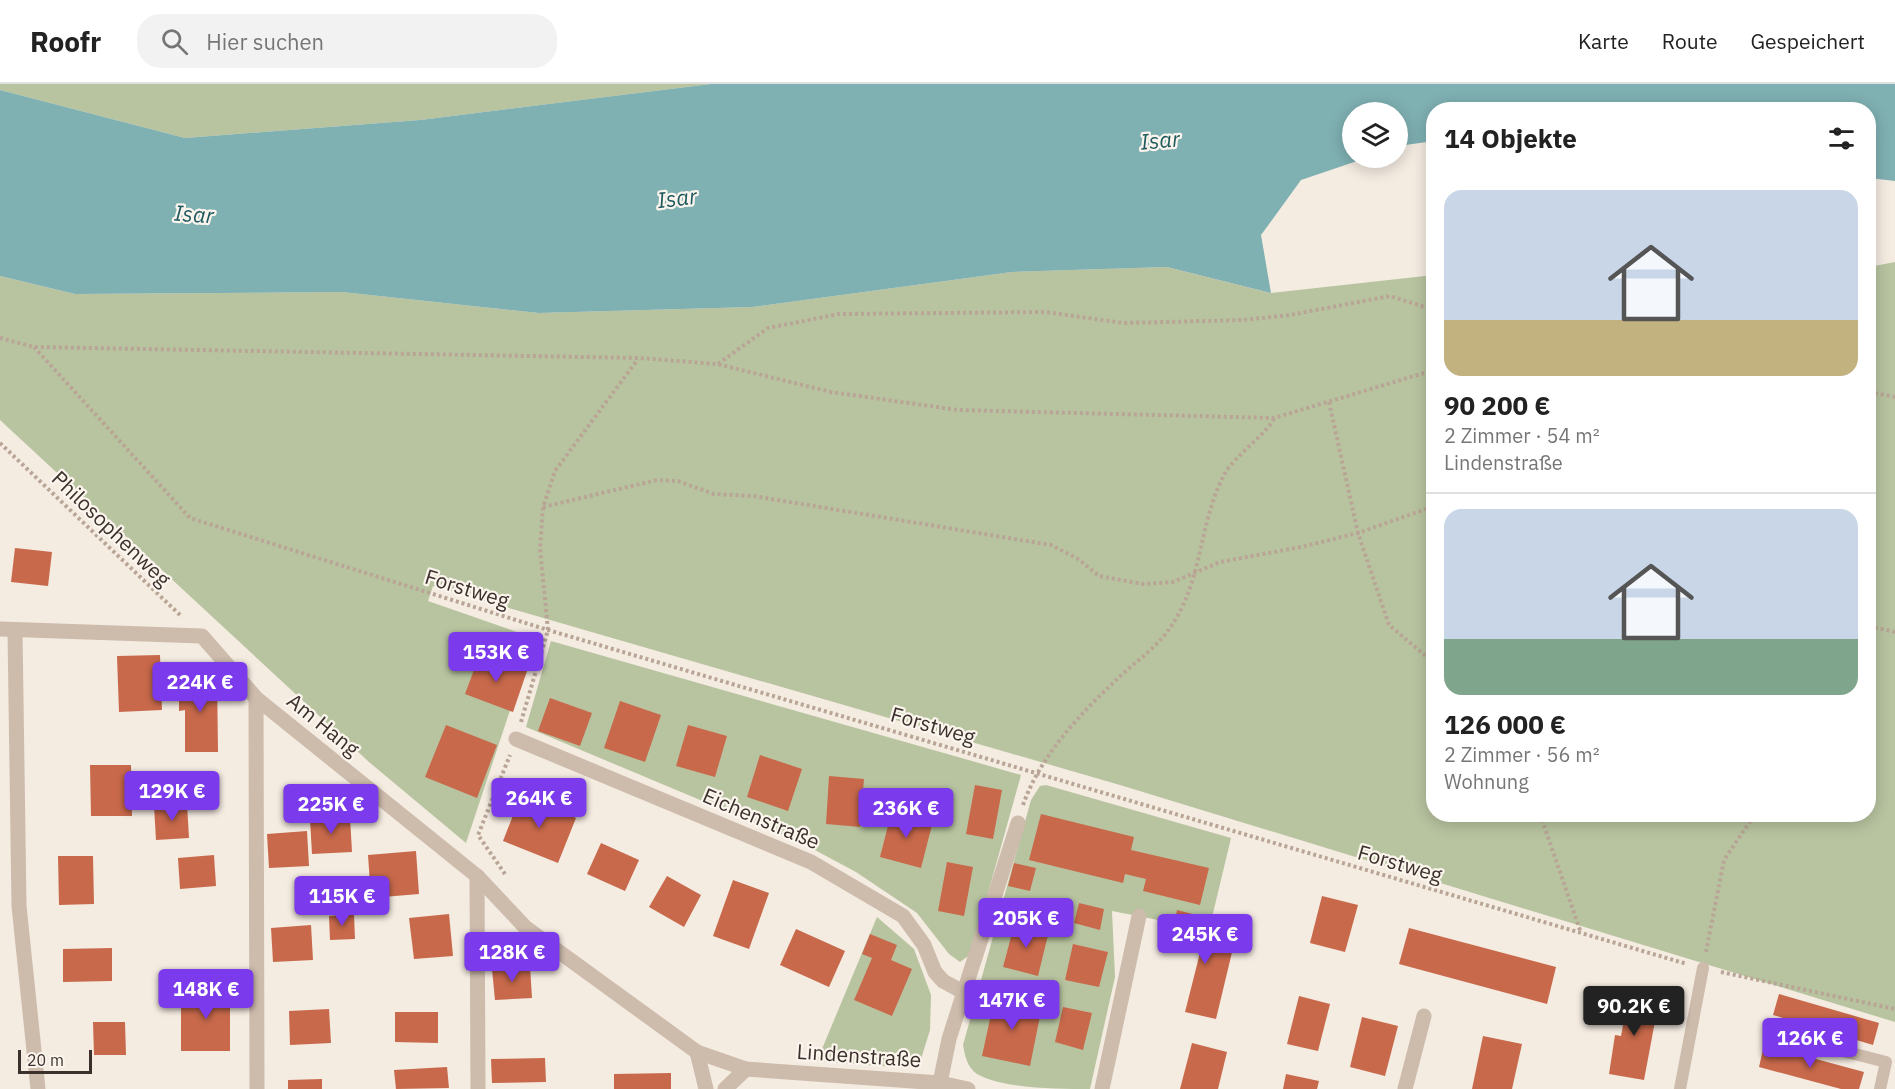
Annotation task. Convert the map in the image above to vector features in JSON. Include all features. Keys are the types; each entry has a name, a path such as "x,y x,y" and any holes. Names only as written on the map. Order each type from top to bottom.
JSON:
{"street":[{"path":"38,1089 19,906 8,630 202,636"},
{"name":"Am Hang","path":"202,636 256,698 477,876 525,927 697,1052 746,1069"},
{"path":"256,698 257,1089"},
{"name":"Eichenstraße","path":"516,740 811,862 903,916 924,945 939,976 965,993"},
{"path":"940,1083 950,1039 1018,823"},
{"path":"477,876 478,1089"},
{"path":"1102,1089 1138,916"},
{"path":"1405,1089 1424,1016"},
{"path":"697,1052 706,1089"},
{"path":"725,1089 746,1069"},
{"name":"Lindenstraße","path":"746,1069 940,1083 968,1089"}],"lane":[{"path":"1680,1089 1703,968"},
{"path":"1773,1033 1886,1062 1880,1089"}],"path":[{"path":"717,364 768,328 839,314 1045,312 1124,323 1243,320 1290,315 1390,296 1426,307"},
{"path":"0,338 34,347 639,358 717,364 831,392 958,410 1274,418 1426,372"},
{"name":"Forstweg","path":"34,347 190,518 548,630 1581,933 1703,968 1895,1010"},
{"path":"478,835 516,740 548,630 540,548 543,507 555,471 639,358"},
{"path":"1876,393 1895,397"},
{"path":"1329,402 1358,533 1389,625 1426,656"},
{"path":"1018,823 1028,790 1038,772 1086,710 1112,683 1146,656 1167,632 1187,601 1197,571 1208,522 1225,472 1252,441 1272,423 1274,418"},
{"name":"Philosophenweg","path":"0,443 202,636"},
{"path":"543,507 657,480 678,481 714,494 753,496 1051,545 1078,559 1099,576 1142,584 1173,582 1220,562 1358,533 1426,509"},
{"path":"1876,628 1895,632"},
{"path":"1543,822 1581,933"},
{"path":"1703,968 1724,860 1750,822"}],"green space":[{"path":"0,84 711,84 420,120 185,138 0,90"},
{"path":"1895,262 1895,1022 1120,785 433,586 428,601 534,638 466,843 369,762 0,420 0,276 75,294 342,292 539,313 752,307 1012,272 1167,267 1271,293 1426,276 1426,822 1876,822 1876,266"},
{"path":"551,641 1021,775 971,954 960,962 949,954 917,913 856,872 798,841 526,727"},
{"path":"1046,785 1231,838 1209,930 1112,911 1115,977 1090,1089 1032,1087 988,1079 971,1068 963,1045 1031,800 1040,786"},
{"path":"877,917 914,949 931,995 930,1030 921,1059 908,1068 817,1061"}],"water":[{"name":"Isar","path":"711,84 1895,84 1895,181 1876,179 1876,102 1426,102 1426,142 1408,145 1408,102 1342,102 1342,166 1301,180 1261,235 1271,293 1167,267 1012,272 752,307 539,313 342,292 75,294 0,276 0,90 185,138 420,120"}],"building":[{"path":"15,548 52,552 48,586 11,582"},
{"path":"480,654 527,671 513,712 465,694"},
{"path":"160,655 162,710 119,712 117,656"},
{"path":"179,676 217,676 218,752 185,752 185,710 179,711"},
{"path":"550,698 592,713 580,746 538,731"},
{"path":"620,701 661,715 645,762 604,748"},
{"path":"446,725 497,745 477,798 425,777"},
{"path":"688,725 727,736 715,777 676,766"},
{"path":"760,755 802,769 788,811 747,797"},
{"path":"90,765 131,765 132,816 91,816"},
{"path":"829,776 864,779 860,827 826,824"},
{"path":"975,785 1002,790 993,839 966,834"},
{"path":"521,795 576,818 558,863 503,841"},
{"path":"187,804 189,838 156,840 154,806"},
{"path":"892,810 933,821 921,868 880,857"},
{"path":"1041,814 1134,837 1131,850 1209,868 1200,905 1143,891 1146,879 1125,874 1123,883 1029,860"},
{"path":"350,817 352,852 312,854 310,819"},
{"path":"307,831 309,866 269,868 267,834"},
{"path":"601,843 639,860 625,891 587,874"},
{"path":"416,851 419,894 371,898 368,855"},
{"path":"214,855 216,886 180,889 178,858"},
{"path":"58,856 93,856 94,904 59,905"},
{"path":"947,862 973,867 964,916 938,911"},
{"path":"1014,863 1036,868 1030,891 1008,886"},
{"path":"667,876 701,895 684,927 649,907"},
{"path":"733,880 769,893 749,949 713,936"},
{"path":"1322,896 1358,905 1345,952 1310,943"},
{"path":"1079,903 1104,909 1100,930 1074,923"},
{"path":"1177,910 1208,918 1204,936 1234,944 1216,1019 1185,1012 1202,945 1172,936"},
{"path":"354,914 355,939 330,940 329,916"},
{"path":"449,914 453,956 414,959 409,918"},
{"path":"1015,922 1049,931 1038,976 1003,967"},
{"path":"311,925 313,960 273,962 271,928"},
{"path":"1409,928 1556,967 1547,1004 1399,964"},
{"path":"796,929 845,951 829,987 780,965"},
{"path":"870,934 897,945 891,960 912,969 892,1016 854,1000 872,958 862,954"},
{"path":"1073,944 1108,952 1099,987 1065,980"},
{"path":"112,948 112,981 63,982 63,949"},
{"path":"530,966 532,998 495,1000 492,969"},
{"path":"181,988 230,988 230,1051 181,1051"},
{"path":"1630,994 1659,1000 1644,1080 1609,1074 1615,1035 1621,1036 1624,1020 1613,1018 1616,1005 1627,1007"},
{"path":"1779,994 1879,1023 1873,1045 1773,1015"},
{"path":"995,996 1042,1006 1030,1066 982,1056"},
{"path":"1299,996 1330,1004 1318,1051 1287,1044"},
{"path":"1063,1007 1092,1013 1083,1050 1055,1042"},
{"path":"329,1009 331,1043 290,1045 289,1011"},
{"path":"395,1012 438,1012 438,1043 395,1042"},
{"path":"1362,1017 1398,1026 1385,1076 1350,1067"},
{"path":"93,1022 125,1022 126,1055 94,1055"},
{"path":"1483,1036 1522,1044 1512,1089 1472,1089"},
{"path":"1192,1043 1227,1052 1218,1089 1180,1089"},
{"path":"1764,1045 1864,1072 1859,1089 1841,1089 1759,1067"},
{"path":"545,1058 546,1082 492,1083 491,1059"},
{"path":"447,1067 449,1088 396,1089 394,1070"},
{"path":"671,1073 671,1089 614,1089 614,1074"},
{"path":"1286,1074 1319,1081 1317,1089 1283,1089"},
{"path":"322,1079 322,1089 288,1089 288,1080"}]}
